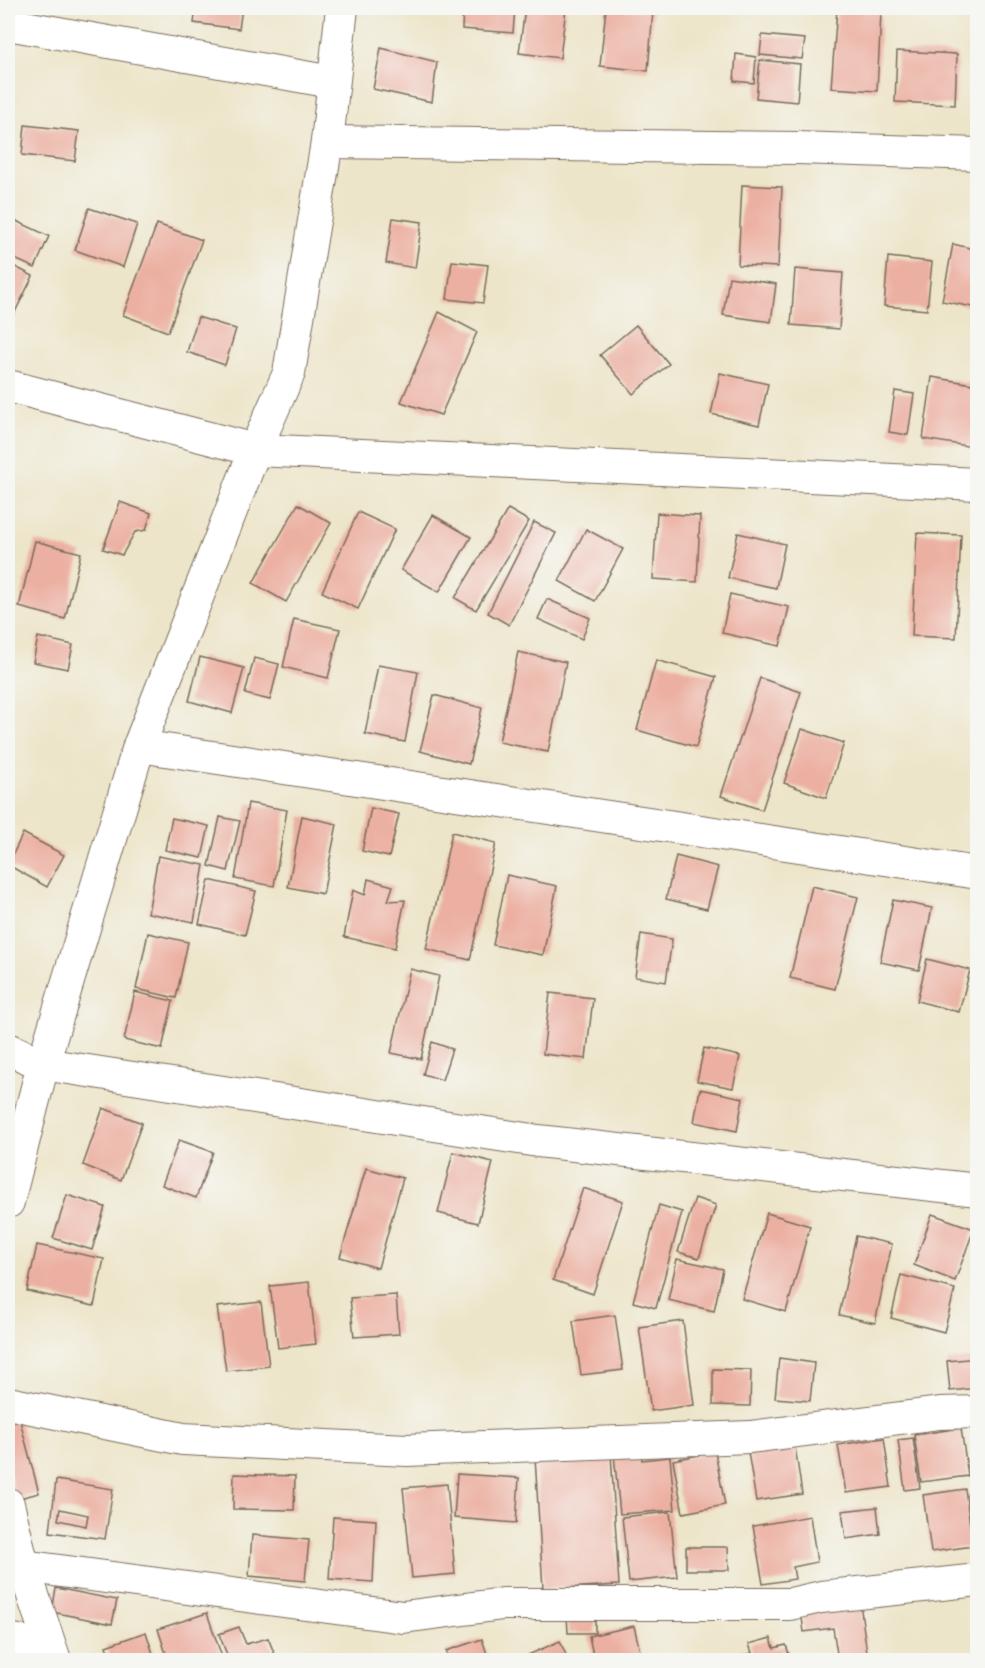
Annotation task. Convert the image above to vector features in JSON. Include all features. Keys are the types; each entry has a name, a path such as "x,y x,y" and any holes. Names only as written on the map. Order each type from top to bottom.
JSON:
{"street":[{"path":"8,1202 43,1064 140,746 255,450 289,373 327,142 342,8"},
{"path":"8,24 332,82"},
{"path":"327,142 798,148 978,154"},
{"path":"8,386 255,450 978,484"},
{"path":"140,746 978,873"},
{"path":"8,1049 43,1064 538,1141 978,1190"},
{"path":"8,1403 183,1439 407,1450 750,1437 940,1413 978,1412"},
{"path":"8,1504 23,1566 52,1654"},
{"path":"23,1566 403,1617 503,1604 790,1604 821,1597 978,1580"},
{"path":"8,1639 52,1654"}],"building":[{"path":"196,8 242,8 239,29 194,23"},
{"path":"463,8 515,8 513,33 462,29"},
{"path":"525,8 566,8 560,58 519,53"},
{"path":"606,8 653,11 648,71 600,66"},
{"path":"837,9 881,13 877,91 831,88"},
{"path":"762,35 805,39 802,59 760,55"},
{"path":"381,48 437,62 432,102 373,89"},
{"path":"897,51 957,54 955,105 895,102"},
{"path":"736,54 756,57 754,83 734,81"},
{"path":"760,60 800,64 797,102 756,98"},
{"path":"25,125 79,131 75,161 22,155"},
{"path":"742,185 782,187 778,267 738,265"},
{"path":"89,208 137,224 123,267 75,250"},
{"path":"393,218 422,222 415,268 386,263"},
{"path":"12,219 49,236 35,268 8,256 8,230"},
{"path":"157,224 202,240 168,332 123,315"},
{"path":"953,244 978,250 978,308 942,301"},
{"path":"888,257 932,262 927,310 884,306"},
{"path":"452,261 488,265 483,303 447,299"},
{"path":"8,263 33,276 12,318 8,316"},
{"path":"795,269 843,273 839,329 791,325"},
{"path":"729,277 776,284 771,322 723,315"},
{"path":"439,312 477,332 441,415 401,402"},
{"path":"198,317 236,329 225,365 187,352"},
{"path":"636,325 669,364 633,394 600,355"},
{"path":"720,373 768,384 759,425 711,414"},
{"path":"932,377 978,385 978,417 973,447 923,439"},
{"path":"895,391 914,394 908,435 889,432"},
{"path":"120,502 151,513 146,530 135,532 122,555 103,549"},
{"path":"298,504 331,523 286,602 253,583"},
{"path":"508,509 529,521 476,610 455,598"},
{"path":"358,512 395,529 358,609 322,592"},
{"path":"657,513 700,516 697,582 653,579"},
{"path":"433,515 471,537 439,592 401,570"},
{"path":"534,522 556,533 509,625 488,613"},
{"path":"586,529 623,549 595,601 559,581"},
{"path":"738,533 785,544 776,588 728,578"},
{"path":"917,533 961,535 956,638 912,636"},
{"path":"35,541 81,553 65,619 19,607"},
{"path":"730,594 789,607 780,646 722,633"},
{"path":"547,599 590,618 582,639 538,619"},
{"path":"294,619 340,629 328,678 283,667"},
{"path":"38,637 73,645 68,669 33,662"},
{"path":"518,652 566,662 548,752 499,742"},
{"path":"200,657 244,668 232,713 189,701"},
{"path":"254,658 279,664 270,700 245,694"},
{"path":"656,660 716,677 696,747 637,730"},
{"path":"378,665 418,672 405,742 365,734"},
{"path":"760,678 801,692 762,810 721,796"},
{"path":"434,695 482,708 469,764 420,751"},
{"path":"802,729 844,743 826,798 784,783"},
{"path":"248,803 287,810 274,886 235,879"},
{"path":"371,808 399,814 389,857 362,851"},
{"path":"302,816 337,824 323,894 288,887"},
{"path":"220,817 240,821 228,871 209,866"},
{"path":"172,818 209,826 202,858 165,850"},
{"path":"452,832 496,843 470,960 426,949"},
{"path":"23,833 64,855 47,887 8,865"},
{"path":"158,856 204,865 194,922 148,913"},
{"path":"676,856 718,867 707,909 666,899"},
{"path":"507,875 557,886 543,955 493,945"},
{"path":"368,879 393,886 388,901 405,900 395,948 344,937 353,890 365,895"},
{"path":"209,880 256,891 245,935 199,924"},
{"path":"812,886 858,897 835,989 790,978"},
{"path":"893,900 932,908 919,970 880,962"},
{"path":"148,933 188,942 176,998 136,989"},
{"path":"641,934 672,939 666,982 635,977"},
{"path":"927,959 970,970 959,1012 917,1001"},
{"path":"410,969 439,976 421,1059 391,1053"},
{"path":"135,992 173,1001 162,1049 124,1040"},
{"path":"550,993 593,998 586,1059 543,1054"},
{"path":"432,1042 452,1049 442,1080 423,1074"},
{"path":"704,1048 740,1056 733,1088 697,1081"},
{"path":"700,1089 743,1098 737,1131 694,1122"},
{"path":"103,1108 142,1123 121,1180 83,1165"},
{"path":"179,1140 213,1152 196,1198 162,1185"},
{"path":"453,1152 493,1162 478,1223 438,1213"},
{"path":"366,1168 403,1178 378,1268 340,1257"},
{"path":"583,1188 623,1201 593,1294 553,1280"},
{"path":"67,1195 105,1207 92,1250 53,1238"},
{"path":"695,1198 716,1205 699,1258 678,1252"},
{"path":"659,1205 682,1212 656,1308 633,1302"},
{"path":"767,1213 810,1226 786,1312 742,1299"},
{"path":"932,1214 974,1229 955,1281 914,1265"},
{"path":"856,1236 892,1244 875,1323 839,1315"},
{"path":"37,1245 104,1259 94,1306 27,1291"},
{"path":"677,1259 723,1269 714,1311 668,1300"},
{"path":"901,1275 955,1289 944,1332 891,1318"},
{"path":"309,1282 316,1344 278,1348 270,1286"},
{"path":"396,1295 399,1334 354,1337 350,1298"},
{"path":"261,1302 269,1366 226,1371 217,1307"},
{"path":"615,1315 623,1370 581,1375 573,1321"},
{"path":"683,1321 694,1405 651,1411 639,1327"},
{"path":"779,1358 814,1363 810,1401 775,1398"},
{"path":"978,1358 978,1388 950,1391 947,1361"},
{"path":"713,1369 751,1370 750,1406 713,1405"},
{"path":"19,1417 39,1493 16,1499 8,1466 8,1420"},
{"path":"961,1428 968,1476 921,1482 914,1435"},
{"path":"884,1438 891,1487 846,1493 838,1445"},
{"path":"913,1438 920,1488 905,1490 898,1440"},
{"path":"795,1446 802,1494 756,1501 748,1452"},
{"path":"641,1452 642,1460 670,1457 675,1510 620,1514 614,1454"},
{"path":"715,1452 725,1505 683,1513 673,1460"},
{"path":"611,1454 619,1585 543,1589 535,1457"},
{"path":"234,1474 295,1476 294,1510 233,1509"},
{"path":"457,1474 519,1478 516,1523 454,1518"},
{"path":"56,1480 113,1489 105,1539 50,1532","holes":["60,1509 88,1515 86,1526 58,1520"]},
{"path":"447,1484 455,1574 412,1578 403,1488"},
{"path":"965,1489 973,1546 931,1552 923,1495"},
{"path":"877,1507 880,1534 846,1539 842,1511"},
{"path":"670,1512 677,1577 629,1582 622,1517"},
{"path":"810,1516 817,1562 793,1567 795,1579 763,1584 753,1526"},
{"path":"333,1517 376,1520 373,1582 329,1579"},
{"path":"252,1535 309,1540 305,1581 249,1576"},
{"path":"686,1547 728,1547 729,1570 686,1570"},
{"path":"56,1588 117,1600 112,1624 52,1612"},
{"path":"860,1603 868,1660 838,1660 833,1628 804,1632 801,1611"},
{"path":"207,1613 223,1660 168,1660 158,1629"},
{"path":"567,1616 595,1616 595,1633 568,1633"},
{"path":"634,1626 642,1660 594,1660 589,1636"},
{"path":"239,1627 246,1644 268,1638 277,1660 229,1660 219,1634"},
{"path":"146,1632 155,1660 111,1660 106,1646"},
{"path":"771,1638 774,1648 786,1645 791,1660 735,1660 734,1658 752,1653 749,1644"},
{"path":"482,1639 489,1660 450,1660 446,1651"},
{"path":"560,1641 568,1660 522,1660 521,1658"}]}
